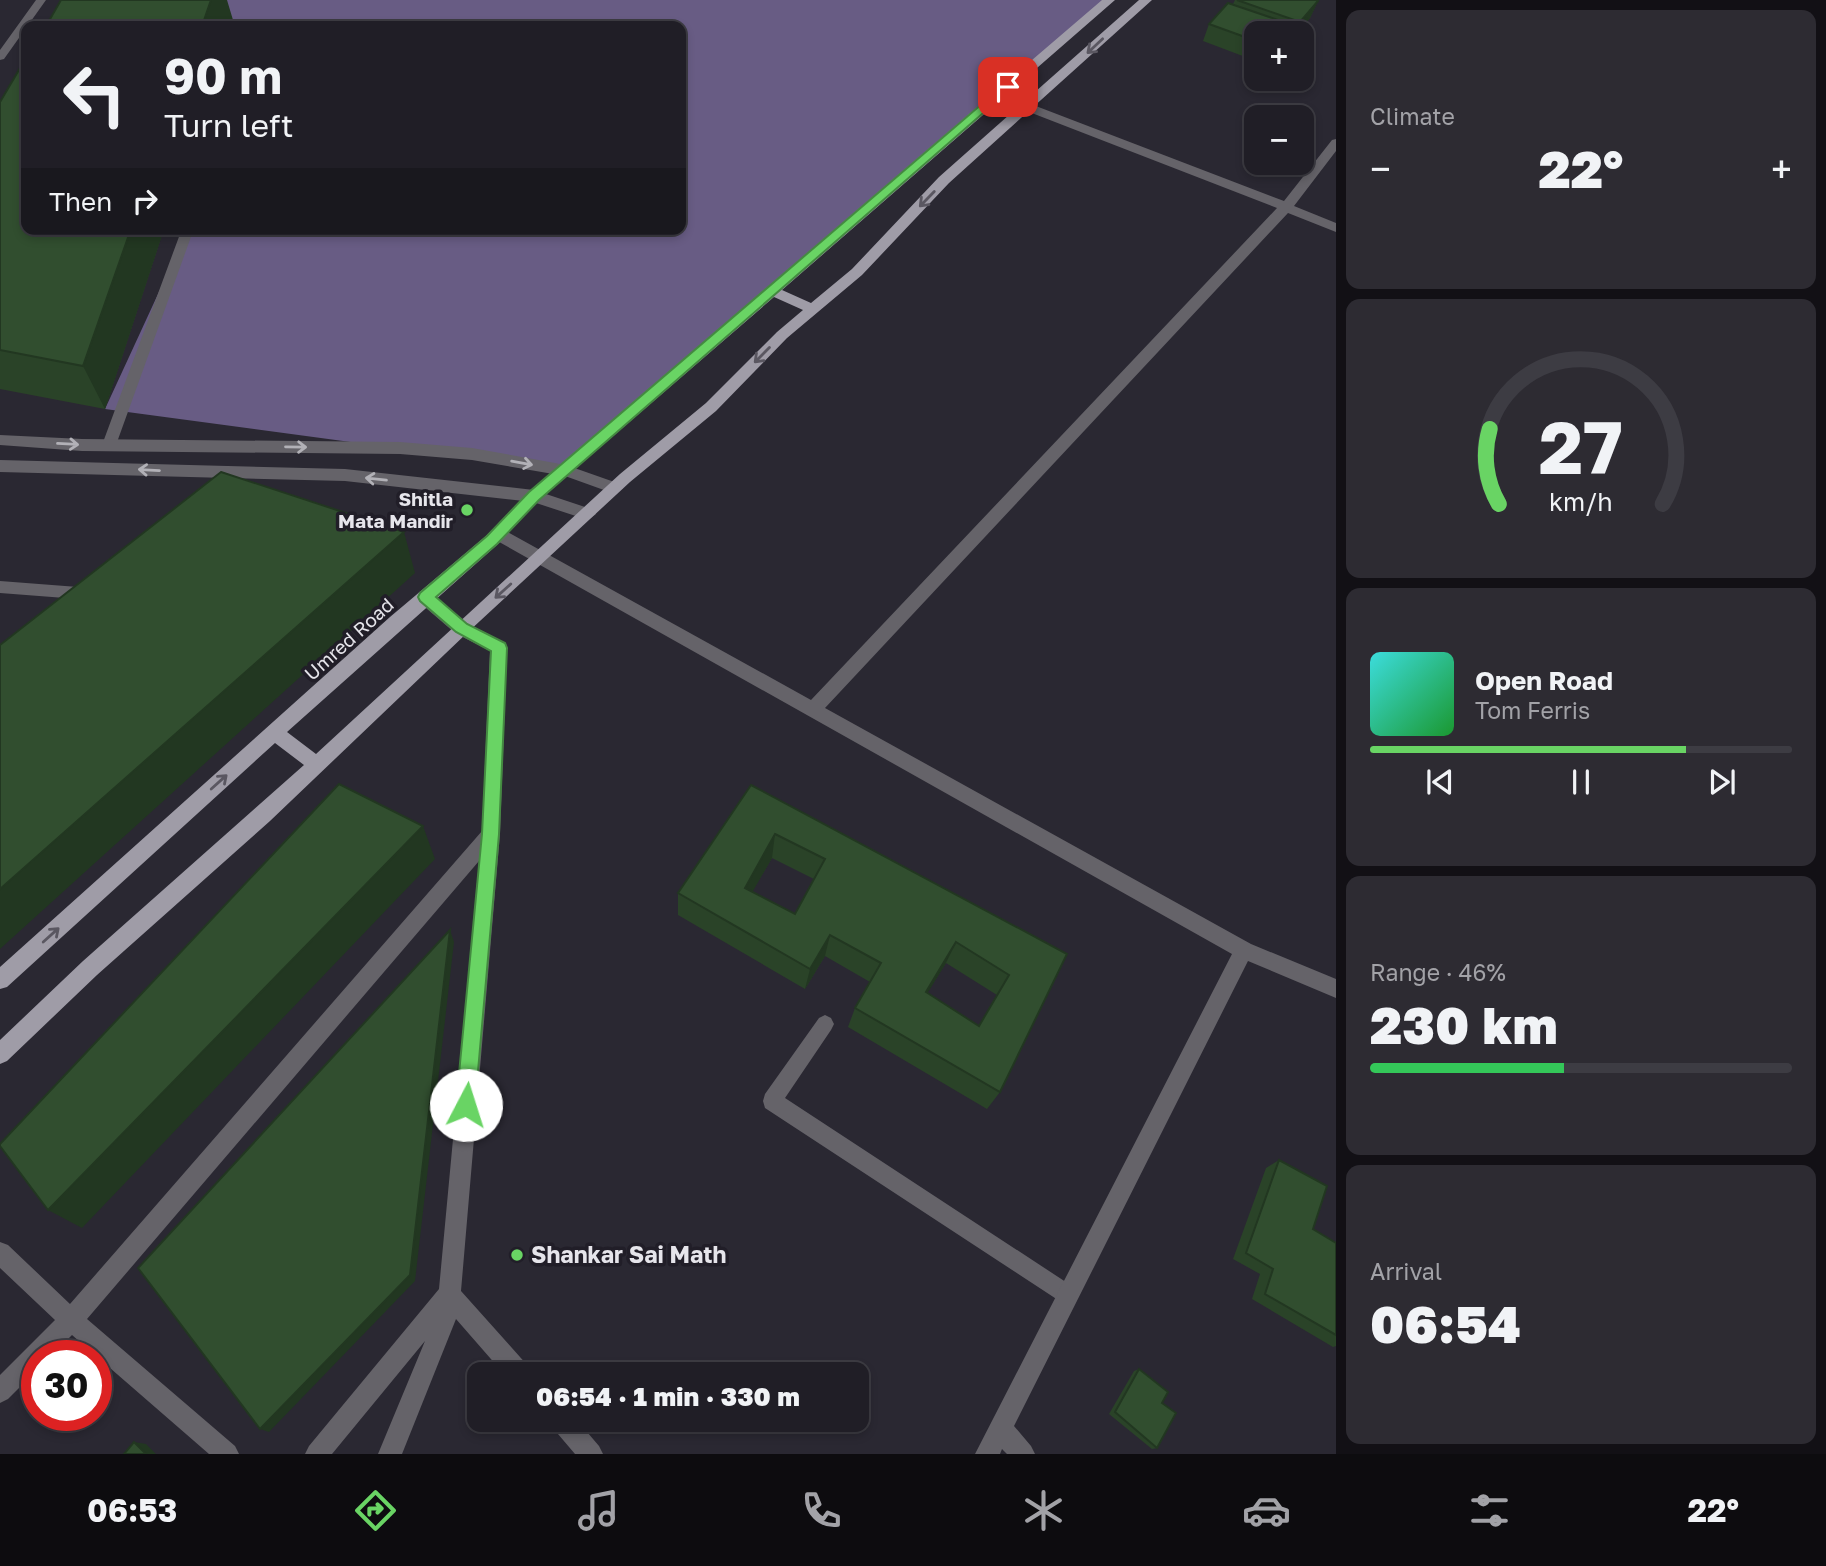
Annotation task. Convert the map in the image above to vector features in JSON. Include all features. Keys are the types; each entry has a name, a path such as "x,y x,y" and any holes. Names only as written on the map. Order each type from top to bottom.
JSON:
{"main road":[{"name":"Umred Road","path":"0,980 498,534 534,496 1109,0"},
{"path":"0,1054 90,968 317,765 614,488 711,407 782,335 857,272 944,180 1146,0"},
{"path":"773,291 812,309"},
{"path":"274,732 317,765"}],"street":[{"path":"1028,107 1336,228"},
{"path":"812,709 1286,207 1336,144"},
{"path":"0,440 109,445 400,448 472,454 566,471 614,488"},
{"path":"0,466 252,475 345,475 534,496 588,514"},
{"path":"231,491 252,475"},
{"path":"498,534 1244,950 1336,989"},
{"path":"0,587 100,590 74,611"},
{"path":"390,1454 448,1312 491,834 499,648 461,628 425,597"},
{"path":"0,1391 71,1320 491,834"},
{"path":"987,1454 1244,950"},
{"path":"0,1253 71,1320 227,1454"},
{"path":"449,1294 509,1362"},
{"path":"317,1454 449,1294"},
{"path":"999,1429 1023,1454"},
{"path":"572,1432 591,1454"}],"lane":[{"path":"26,21 41,0"},
{"path":"0,57 21,28"},
{"path":"109,445 186,235"},
{"path":"825,1024 772,1101 1068,1295"}],"shaded area":[{"path":"107,0 1108,0 566,471 105,409 185,235 686,235 686,21 233,20"}],"building":[{"path":"61,0 211,0 204,21 49,21"},
{"path":"1237,0 1318,1 1301,21"},
{"path":"1228,3 1281,21 1244,21 1244,37 1209,24"},
{"path":"21,66 21,235 129,235 83,366 0,350 0,102"},
{"path":"221,472 404,532 0,889 0,645"},
{"path":"339,784 423,826 48,1210 0,1144"},
{"path":"751,785 1067,954 1000,1092 855,1008 881,963 830,935 810,969 678,893","holes":["775,834 825,859 795,914 745,888","956,942 1009,975 979,1026 926,992"]},
{"path":"450,930 410,1275 260,1429 138,1268"},
{"path":"1279,1160 1327,1186 1313,1229 1336,1243 1336,1335 1265,1294 1273,1269 1246,1253"},
{"path":"1139,1369 1168,1392 1162,1403 1176,1413 1157,1448 1115,1412"},
{"path":"134,1442 146,1454 124,1454"}],"place":[{"name":"Shitla Mata Mandir","path":"467,510"},
{"name":"Shankar Sai Math","path":"517,1255"}],"route":[{"path":"466,1105 491,834 499,648 461,628 425,597 492,540 534,496 1008,87"}]}
